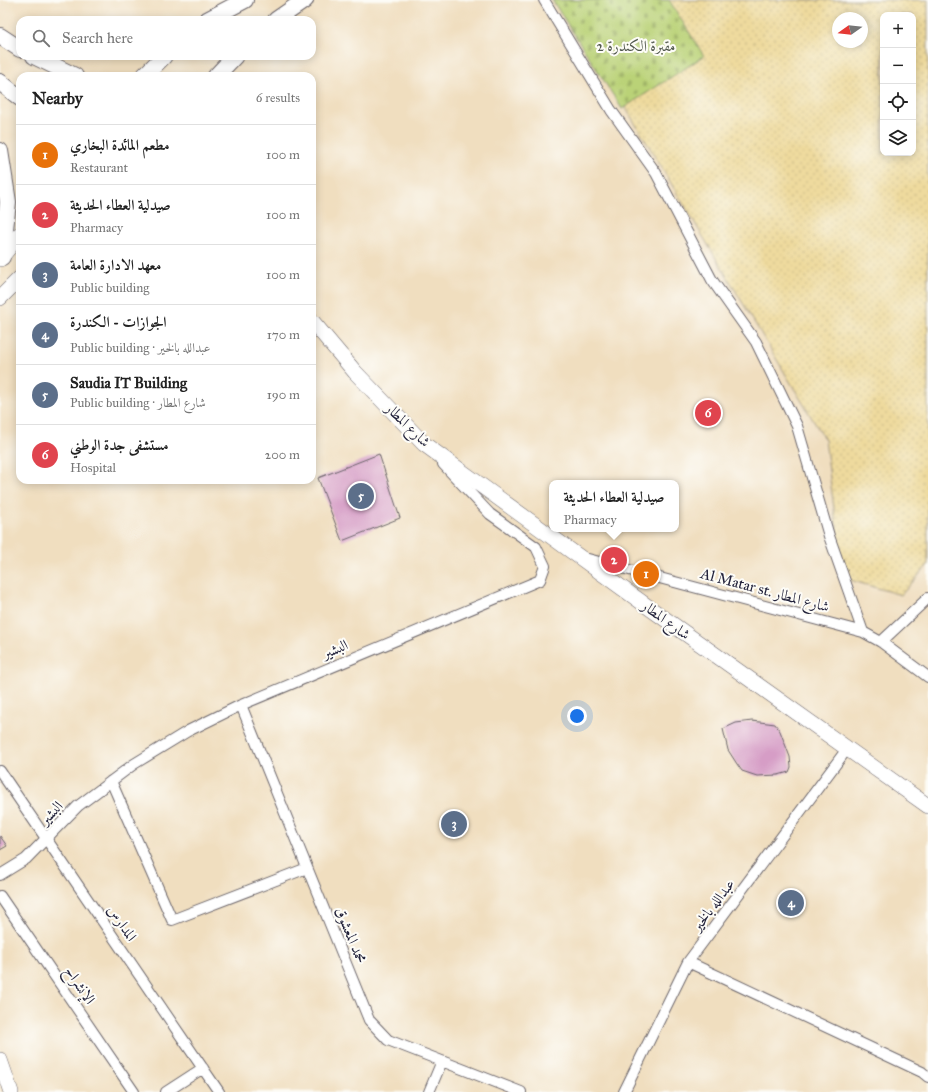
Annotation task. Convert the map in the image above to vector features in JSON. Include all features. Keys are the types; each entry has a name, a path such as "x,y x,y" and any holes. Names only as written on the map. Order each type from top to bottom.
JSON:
{"main road":[{"path":"215,16 245,0"},
{"path":"282,16 304,0"},
{"path":"0,36 16,46"},
{"path":"42,60 67,72"},
{"path":"148,72 160,60"},
{"path":"220,72 232,60"},
{"path":"0,82 16,95"},
{"path":"0,151 8,202 1,258"},
{"path":"1,258 16,239"},
{"path":"0,298 16,282"},
{"name":"شارع المطار","path":"316,326 355,372 424,444 928,806"},
{"path":"316,338 355,372"},
{"path":"0,1060 11,1092"}],"street":[{"path":"544,0 611,110 656,173 712,280 756,342 797,426 829,536 863,632"},
{"name":"البشير","path":"0,875 26,859 47,840 78,806 134,764 188,731 241,705 540,580 545,566 536,547 490,514 424,444"},
{"name":"Al Matar st. شارع المطار","path":"582,558 863,632 881,642 928,677"},
{"path":"881,642 928,598"},
{"name":"محمد المعشوق","path":"241,705 370,1020 388,1040 521,1092"},
{"name":"عبدالله بالخير","path":"624,1092 688,962 848,749"},
{"name":"المدارس","path":"0,771 219,1092"},
{"path":"111,781 172,920 308,868"},
{"name":"الإنشراح","path":"0,896 134,1092"},
{"path":"688,962 922,1072 928,1077"},
{"path":"429,1092 442,1061"},
{"path":"166,1092 202,1068"}],"sand":[{"path":"561,0 928,0 928,565 901,595 843,578 825,440"}],"green space":[{"name":"مقبرة الكندرة 2","path":"552,0 669,0 704,56 622,109"}],"building":[{"path":"379,454 400,518 342,541 318,478"},
{"path":"752,721 775,724 780,731 790,757 791,767 789,772 778,775 757,776 742,771 728,750 723,729 736,723"},
{"path":"0,836 7,846 0,850"}],"place":[{"name":"مستشفى جدة الوطني","path":"708,413"},
{"name":"Saudia IT Building","path":"361,496"},
{"name":"صيدلية العطاء الحديثة","path":"614,560"},
{"name":"مطعم المائدة البخاري","path":"646,574"},
{"name":"معهد الادارة العامة","path":"454,824"},
{"name":"الجوازات - الكندرة","path":"791,903"}]}
